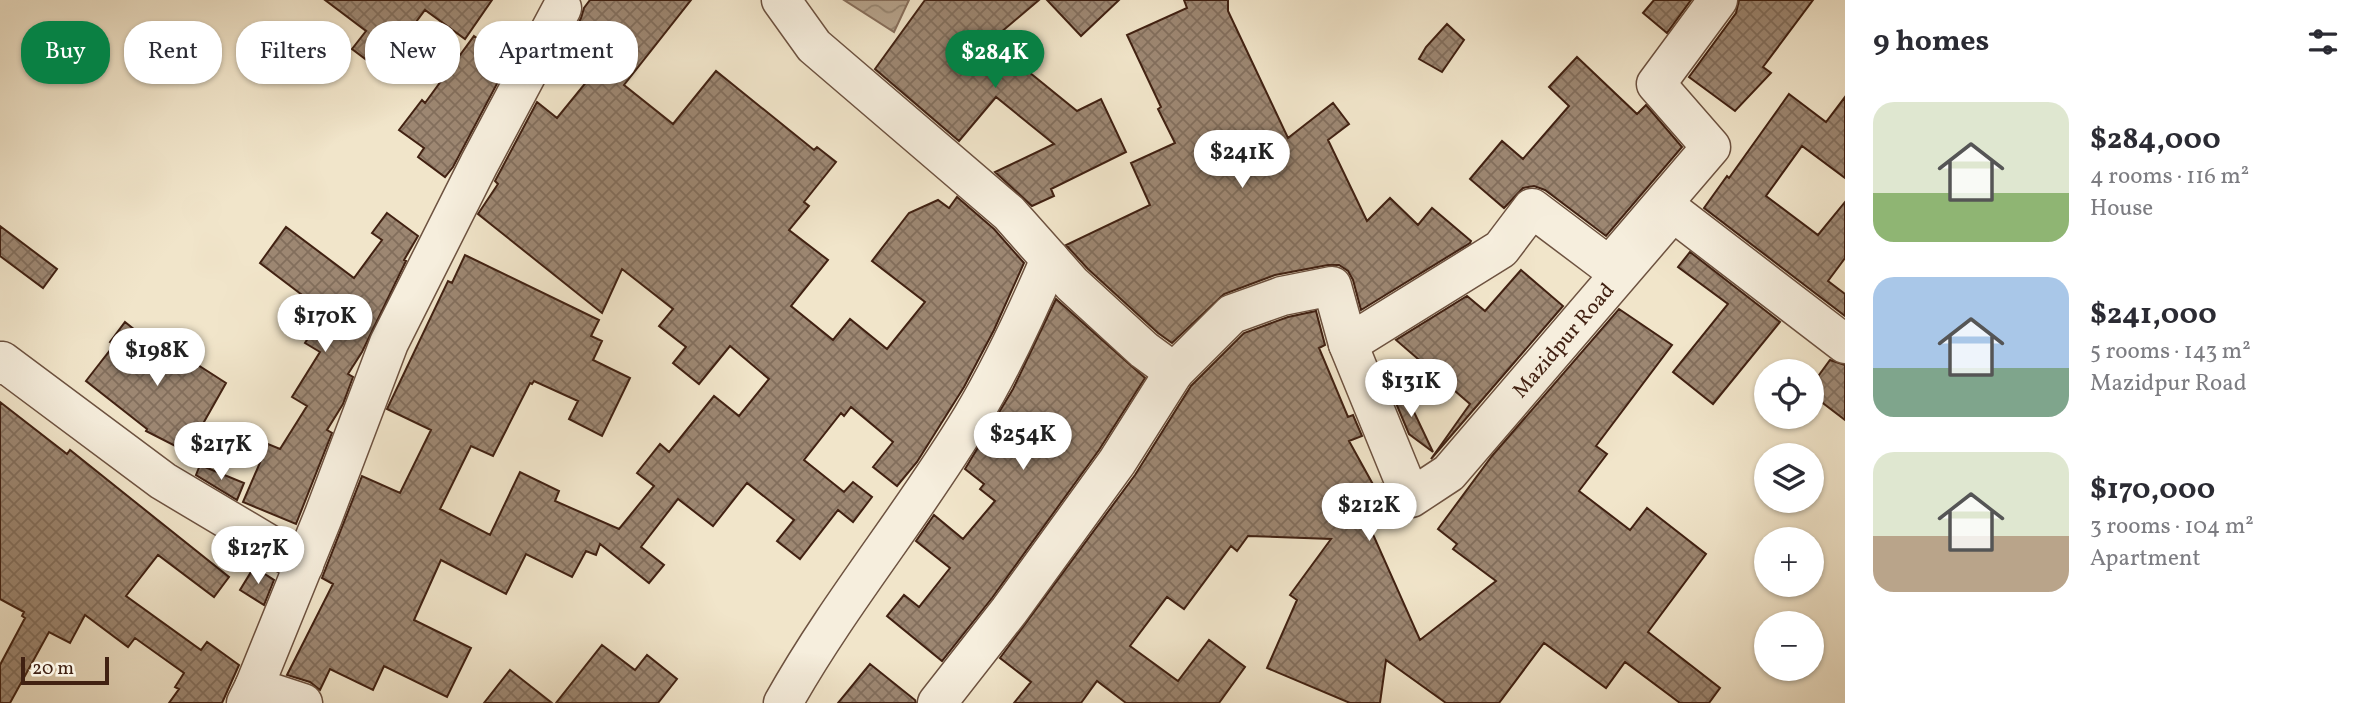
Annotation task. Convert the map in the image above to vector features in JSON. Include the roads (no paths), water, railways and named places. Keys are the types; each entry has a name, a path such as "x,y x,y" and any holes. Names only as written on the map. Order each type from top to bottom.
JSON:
{"street":[{"path":"781,0 814,46 1009,213 1072,284 1135,342 1174,372"},
{"path":"937,703 1009,611 1117,462 1174,372 1232,314 1282,296 1332,286 1348,344 1500,249 1532,208 1609,266 1711,147 1656,84 1718,0"},
{"path":"303,703 250,695 304,565 389,343 560,3"},
{"name":"Mazidpur Road","path":"1348,344 1411,498 1449,473 1673,212 1845,344"},
{"path":"783,703 809,657 971,418 1018,334 1050,259"},
{"path":"1,361 163,481 304,565"}],"water":[{"path":"844,0 909,0 894,32"}]}
